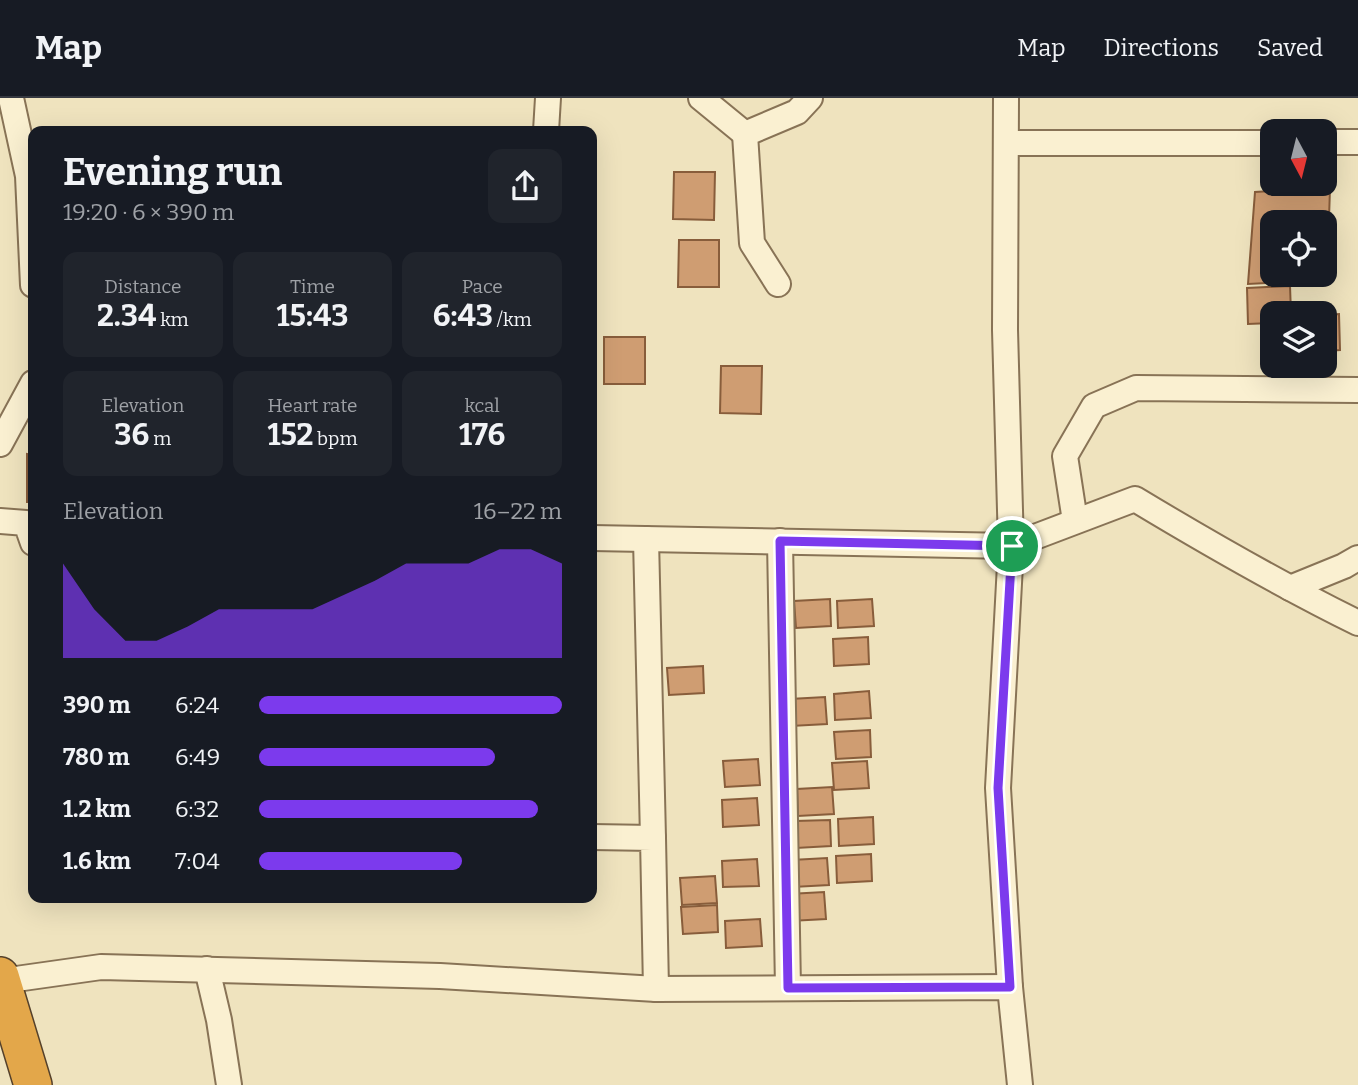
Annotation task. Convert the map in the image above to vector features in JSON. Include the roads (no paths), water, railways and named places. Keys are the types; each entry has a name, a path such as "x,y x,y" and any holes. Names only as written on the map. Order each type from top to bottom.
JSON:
{"highway":[{"path":"1,979 33,1085"}],"street":[{"path":"11,98 28,176"},
{"path":"546,126 548,98"},
{"path":"701,98 745,134 752,243 778,284"},
{"path":"745,134 797,113 810,98"},
{"path":"1006,98 1005,330 1012,546 998,788 1010,987 1020,1085"},
{"path":"1337,142 1358,142"},
{"path":"1006,143 1260,143"},
{"path":"1075,521 1065,456 1094,406 1136,387 1358,390"},
{"path":"0,444 28,392"},
{"path":"597,538 1012,546 1135,499 1290,588 1358,623"},
{"path":"0,521 28,529"},
{"path":"646,538 656,989"},
{"path":"780,541 788,988"},
{"path":"1290,588 1358,558"},
{"path":"597,837 653,838"},
{"path":"1,979 101,967 440,976 656,989 1010,987"},
{"path":"207,970 219,1020 229,1085"}]}
